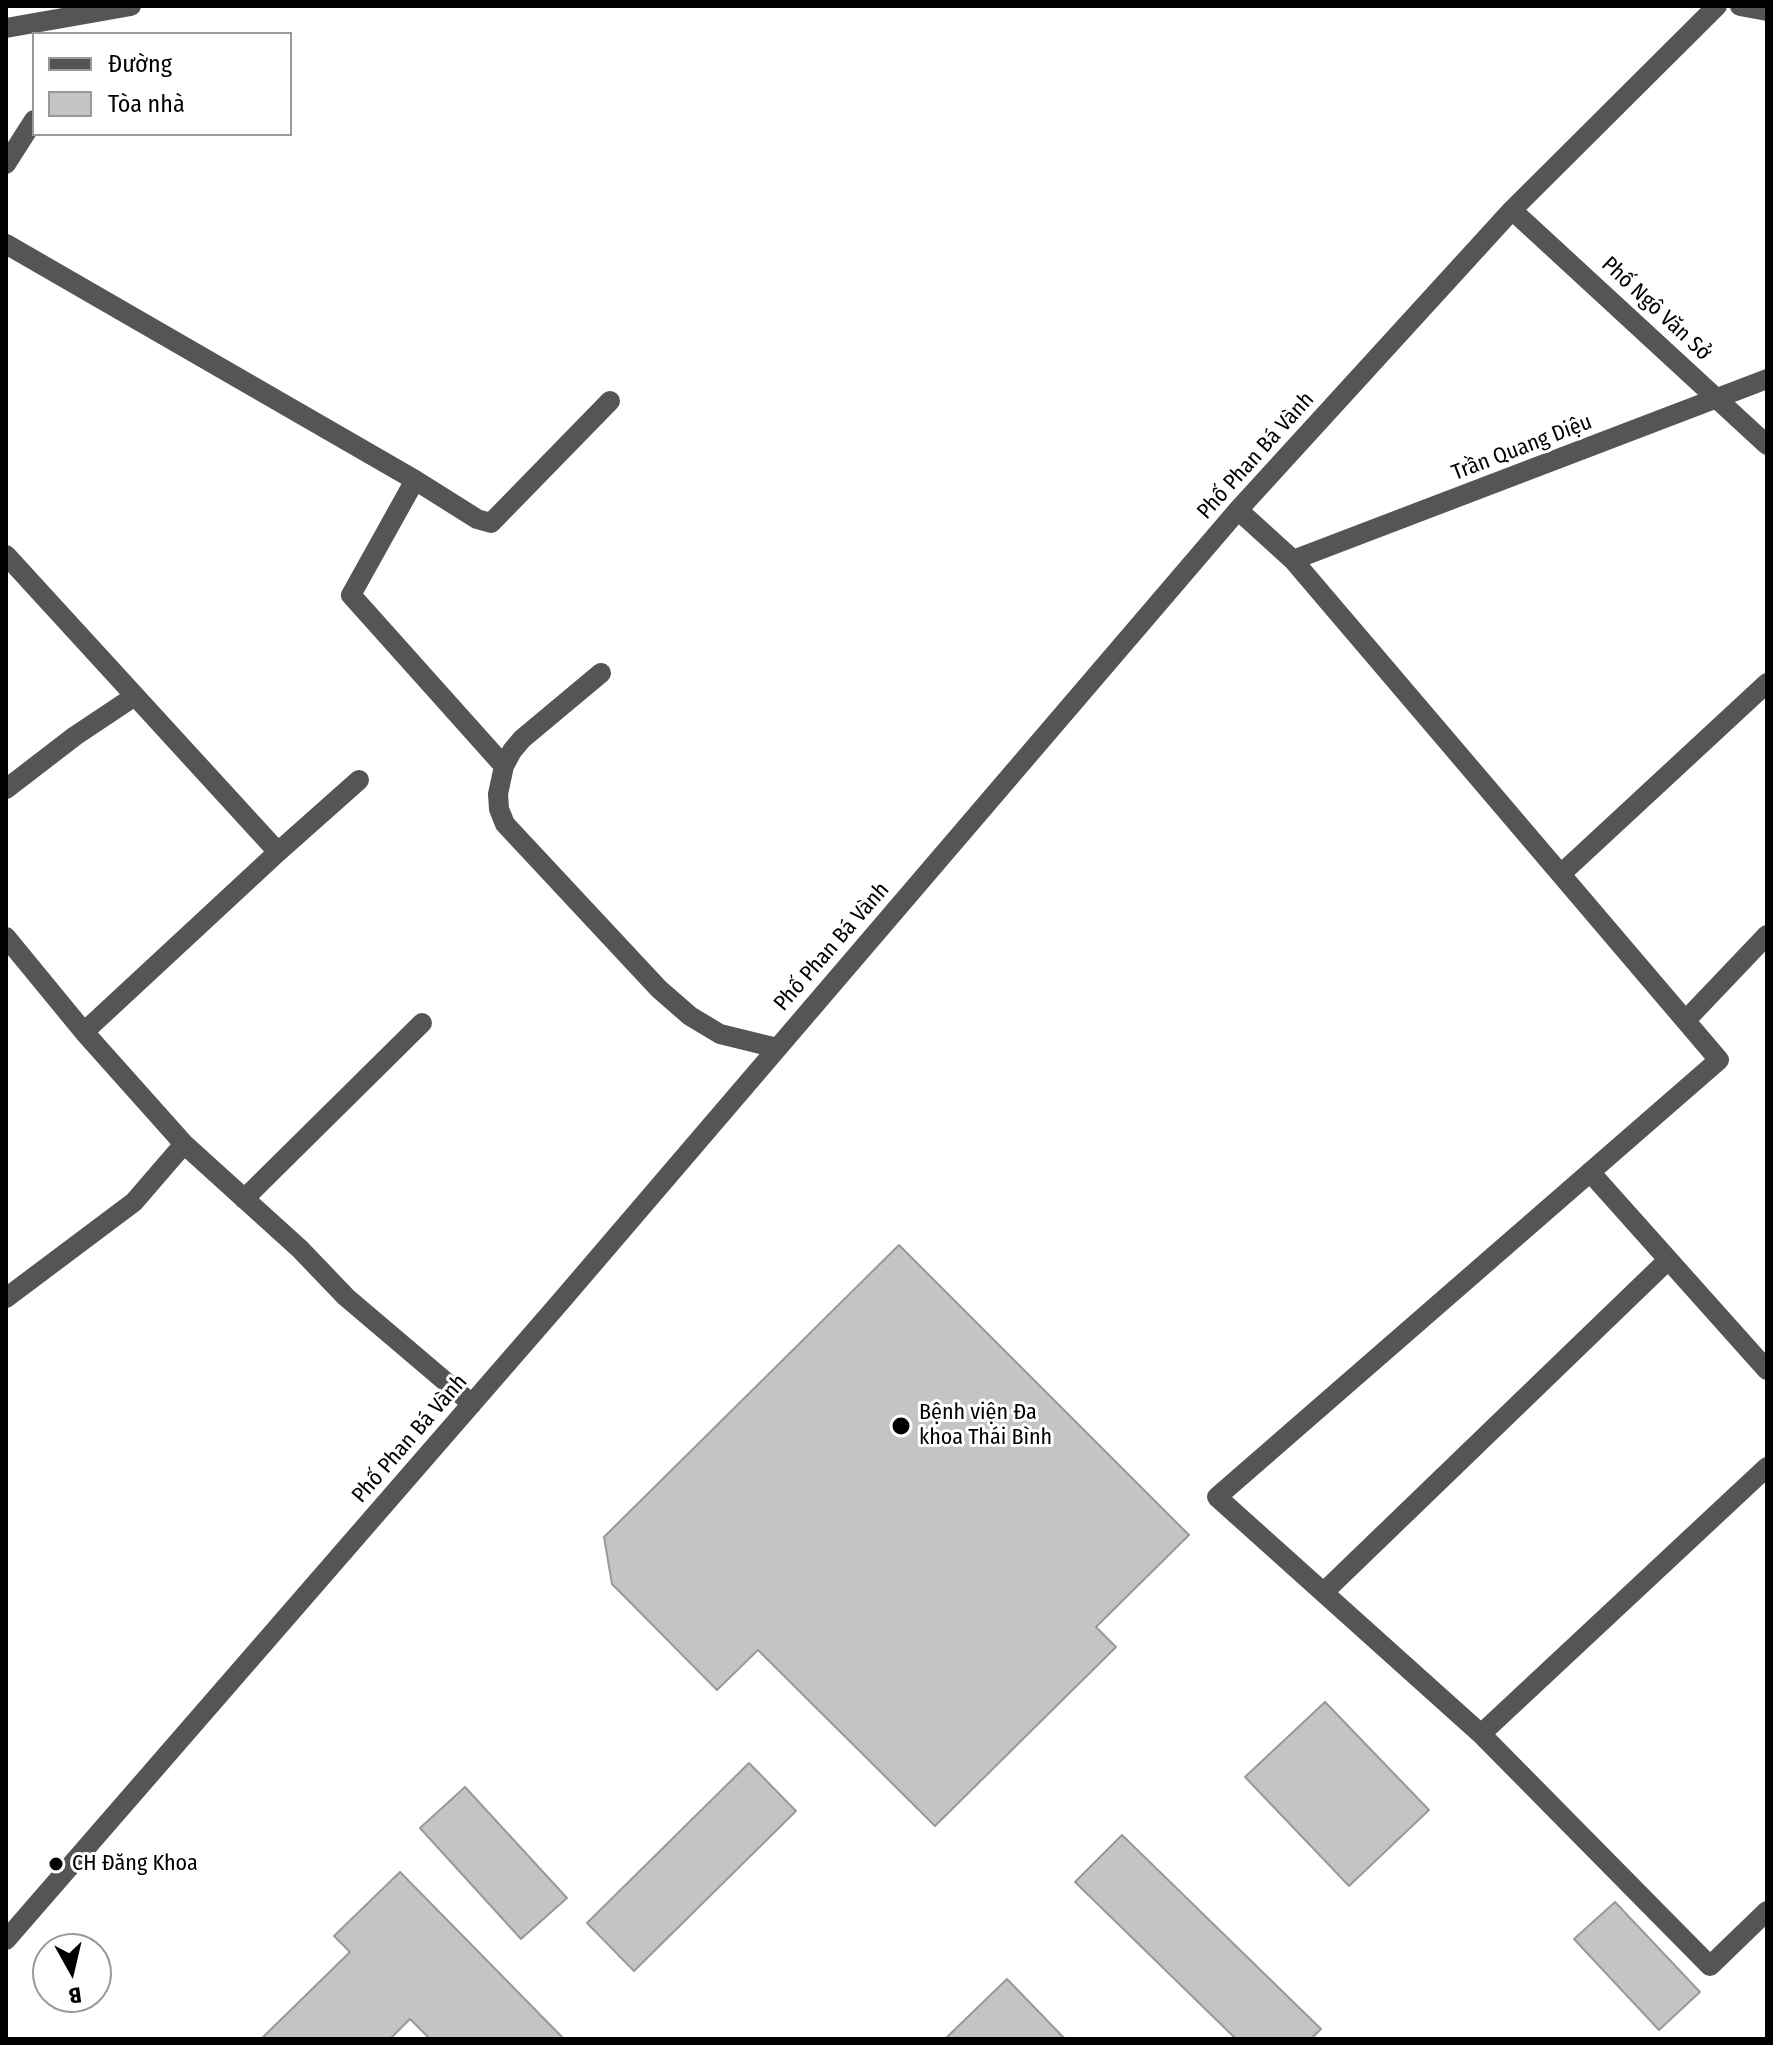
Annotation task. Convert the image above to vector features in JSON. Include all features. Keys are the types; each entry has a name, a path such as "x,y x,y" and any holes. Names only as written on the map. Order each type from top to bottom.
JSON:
{"street":[{"path":"6,28 131,6"},
{"name":"Phố Phan Bá Vành","path":"6,1940 472,1404 1238,510 1512,210 1717,6"},
{"path":"1740,6 1767,11"},
{"path":"6,164 32,123"},
{"name":"Phố Ngô Văn Sở","path":"1512,210 1767,445"},
{"path":"6,244 415,480 477,519 491,523 610,401"},
{"name":"Trần Quang Diệu","path":"1293,560 1767,379"},
{"path":"415,480 351,595 504,766"},
{"path":"1238,510 1293,560 1719,1060 1217,1497 1481,1734 1710,1966 1767,1911"},
{"path":"6,555 278,852"},
{"path":"601,673 522,739 504,766 498,794 499,809 505,824 659,989 708,1028 777,1048"},
{"path":"1562,873 1767,683"},
{"path":"6,789 75,736 135,696"},
{"path":"84,1032 359,780"},
{"path":"1687,1019 1767,935"},
{"path":"6,937 84,1032 184,1144 300,1249 346,1297 472,1404"},
{"path":"244,1199 422,1023"},
{"path":"6,1298 134,1202 184,1144"},
{"path":"1590,1172 1767,1370"},
{"path":"1325,1591 1668,1260"},
{"path":"1481,1734 1767,1467"}],"building":[{"path":"899,1245 1189,1535 1096,1627 1116,1647 935,1826 758,1650 717,1690 612,1584 604,1537"},
{"path":"1325,1702 1429,1810 1349,1886 1245,1777"},
{"path":"749,1763 796,1811 634,1971 587,1923"},
{"path":"465,1787 567,1898 521,1939 420,1828"},
{"path":"1122,1835 1321,2029 1311,2039 1236,2039 1075,1882"},
{"path":"400,1872 564,2039 430,2039 410,2019 390,2039 261,2039 350,1952 334,1936"},
{"path":"1615,1902 1700,1992 1659,2030 1574,1939"},
{"path":"1007,1979 1065,2039 945,2039"}],"place":[{"name":"Bệnh viện Đa khoa Thái Bình","path":"901,1426"},
{"name":"CH Đăng Khoa","path":"56,1864"}]}
